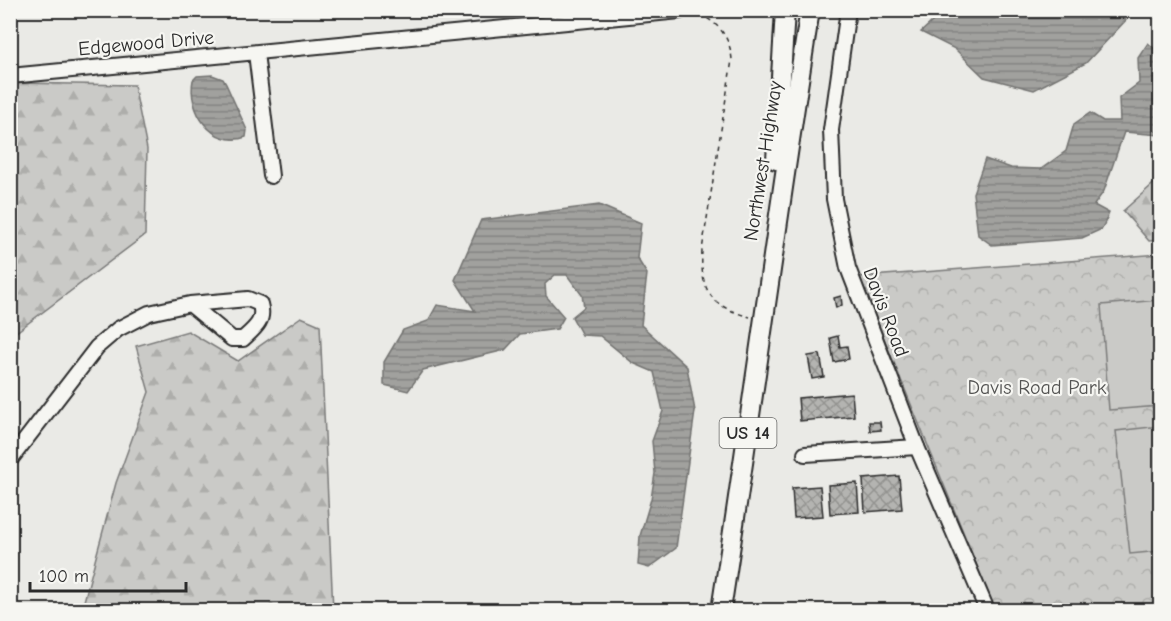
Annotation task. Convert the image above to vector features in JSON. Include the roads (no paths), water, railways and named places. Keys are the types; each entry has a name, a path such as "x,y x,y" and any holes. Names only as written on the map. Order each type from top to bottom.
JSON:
{"main road":[{"name":"Northwest Highway","path":"771,255 785,10"},
{"name":"Northwest Highway","path":"771,255 810,10"},
{"name":"US 14","path":"721,610 754,400 771,255"}],"street":[{"name":"Davis Road","path":"848,10 831,130 834,199 848,268 917,447 987,610"},
{"name":"Edgewood Drive","path":"10,76 680,11"},
{"path":"256,52 271,176"},
{"path":"10,460 104,341 118,329 149,313 190,304 249,299 260,304 263,314 260,323 243,339 232,339 190,304"},
{"path":"805,454 917,447"}],"park label":[{"name":"Davis Road Park","path":"1037,387"}]}
